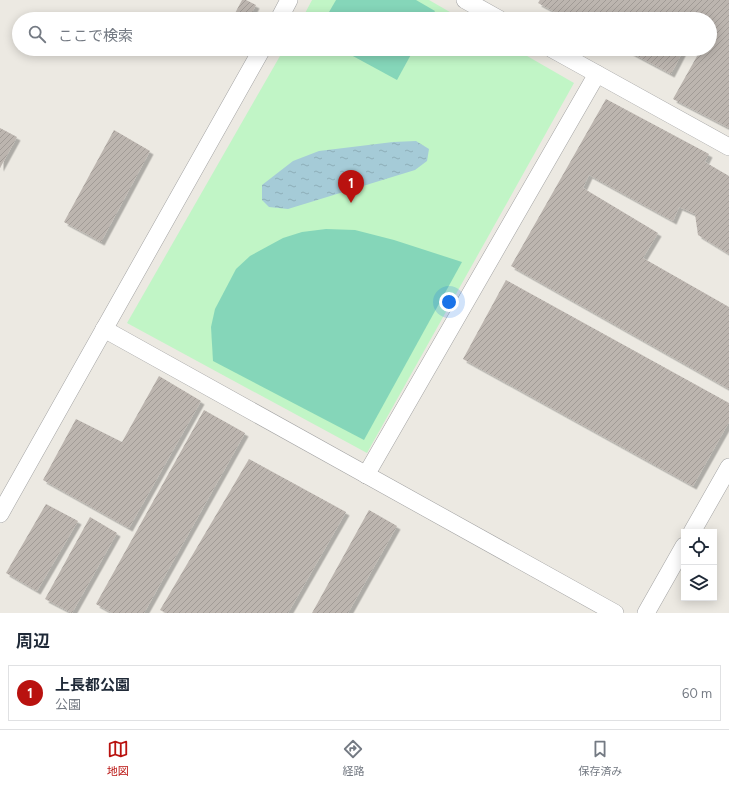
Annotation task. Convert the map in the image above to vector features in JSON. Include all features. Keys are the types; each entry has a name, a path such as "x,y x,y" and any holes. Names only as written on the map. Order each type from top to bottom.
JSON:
{"street":[{"path":"283,12 289,0"},
{"path":"465,0 486,12"},
{"path":"0,514 258,56"},
{"path":"565,56 729,147"},
{"path":"366,475 597,74"},
{"path":"104,329 615,613"},
{"path":"694,529 729,467"},
{"path":"646,613 681,551"}],"green space":[{"path":"312,0 429,0 450,12 306,12"},
{"path":"336,0 416,0 435,11 434,12 329,12"},
{"path":"280,56 527,56 574,83 367,453 127,323"},
{"path":"353,56 410,56 397,80"},
{"path":"326,229 355,230 394,240 462,262 364,440 213,361 211,327 215,309 236,269 250,256 283,238 302,232"}],"water":[{"path":"416,141 429,149 427,161 415,170 288,209 269,207 262,200 262,185 293,161 319,151 393,142"}],"building":[{"path":"242,0 246,0 256,5 252,12 236,12"},
{"path":"540,0 729,0 729,128 673,99 697,56 717,56 717,12 555,12 538,3"},
{"path":"637,56 680,56 671,74"},
{"path":"606,99 709,154 705,162 729,176 729,254 698,235 695,214 679,207 673,221 589,175 583,188 658,233 643,258 729,307 729,389 511,266"},
{"path":"0,128 17,137 0,168"},
{"path":"114,130 150,151 101,242 64,222"},
{"path":"506,280 729,403 729,422 693,486 463,359"},
{"path":"159,376 201,401 129,528 43,480 76,419 122,442"},
{"path":"204,410 245,433 144,613 112,613 96,604"},
{"path":"249,459 346,512 288,613 166,613 160,610"},
{"path":"46,504 78,521 37,591 6,573"},
{"path":"369,510 397,526 348,613 312,613"},
{"path":"90,517 117,533 72,613 45,599"}],"place":[{"name":"上長都公園","path":"351,203"}]}
